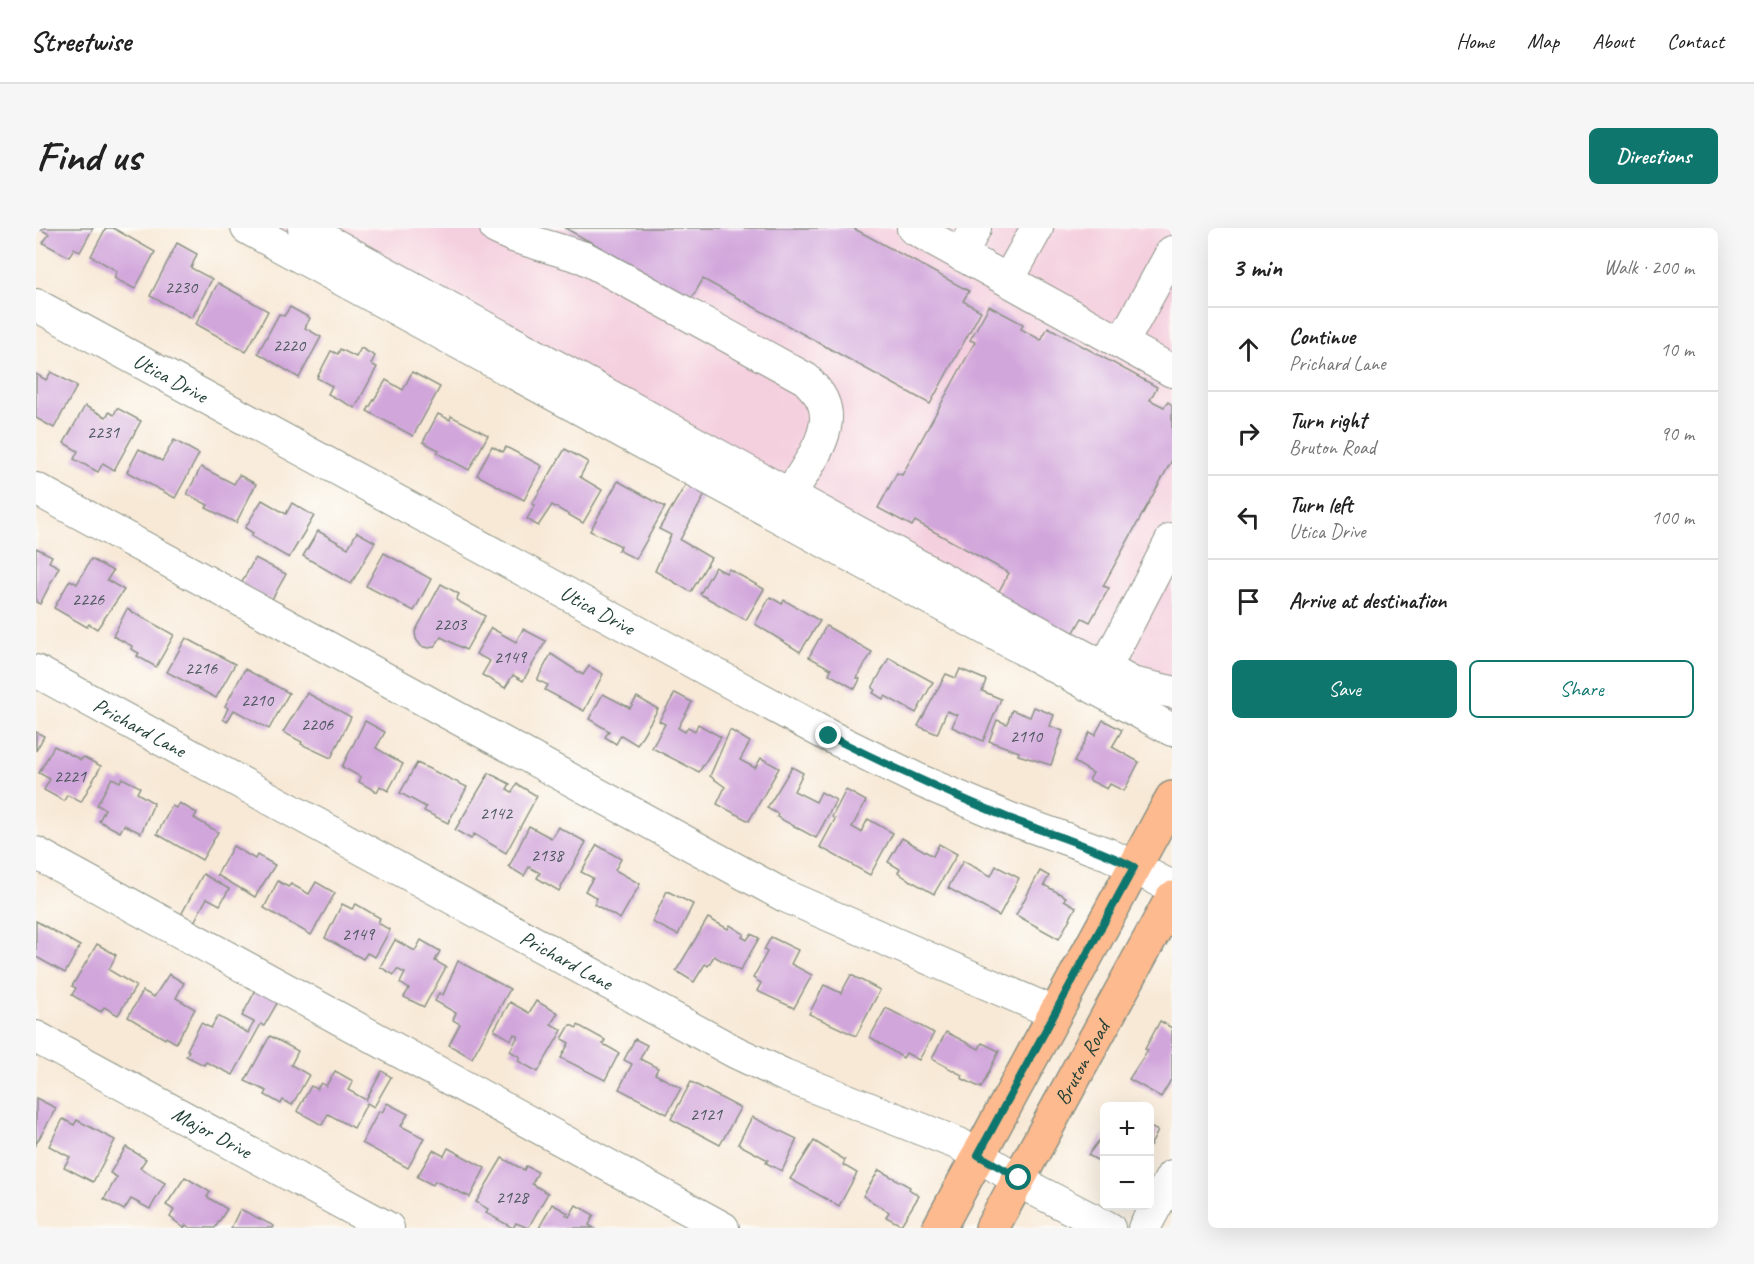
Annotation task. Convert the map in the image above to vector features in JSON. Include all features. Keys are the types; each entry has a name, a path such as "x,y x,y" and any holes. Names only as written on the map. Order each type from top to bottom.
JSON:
{"main road":[{"path":"939,1228 1172,798"},
{"name":"Bruton Road","path":"992,1228 1172,898"}],"street":[{"path":"247,228 1172,730"},
{"path":"304,228 337,236 790,494 1132,683 1172,692"},
{"path":"496,228 513,236 585,258 806,379 824,403 826,419 817,447 790,494"},
{"path":"913,228 968,241 1008,280 1172,371"},
{"path":"1008,280 1037,228"},
{"path":"1122,343 1172,252"},
{"name":"Utica Drive","path":"36,305 829,736 923,782 1008,818 1108,854 1172,886"},
{"path":"36,489 785,896 1055,1013"},
{"path":"1105,668 1172,539"},
{"name":"Prichard Lane","path":"36,671 735,1052 784,1075 959,1144 1108,1228"},
{"path":"36,853 723,1228"},
{"name":"Major Drive","path":"36,1037 388,1228"},
{"path":"1144,1228 1172,1176"}],"shaded area":[{"path":"253,228 1172,228 1172,733"}],"building":[{"path":"38,228 93,228 80,252 74,248 69,257 43,243 49,234"},
{"path":"106,228 113,228 155,252 135,289 114,278 117,271 91,256"},
{"path":"565,228 853,228 969,291 963,301 981,311 930,404 703,279 692,298"},
{"path":"177,243 197,254 191,268 212,279 192,318 150,296"},
{"path":"218,283 268,311 246,352 196,324"},
{"path":"989,306 1023,324 1021,329 1041,340 1048,327 1157,387 1150,400 1164,407 1168,402 1172,405 1172,460 1103,586 1109,588 1090,622 1082,618 1069,641 994,600 1009,573 915,521 912,526 878,508 897,473 902,475 975,342 970,340"},
{"path":"290,307 310,318 305,328 321,337 299,378 258,353 279,314 284,316"},
{"path":"361,348 375,356 371,364 377,367 355,408 328,394 332,386 317,378 331,351 338,354 340,349 356,357"},
{"path":"51,372 77,386 54,428 36,418 36,374 46,380"},
{"path":"412,372 440,387 413,436 367,411 386,380 403,390"},
{"path":"85,406 106,417 109,412 114,415 117,408 141,421 114,470 103,463 98,472 74,459 78,451 64,443"},
{"path":"438,414 450,420 451,416 488,435 469,470 437,453 439,450 423,442"},
{"path":"174,440 199,454 175,498 127,472 139,449 162,461"},
{"path":"492,446 503,452 506,447 542,466 524,500 477,475"},
{"path":"565,449 588,462 580,477 602,490 583,523 552,505 538,526 527,519 535,505 532,504"},
{"path":"201,467 234,484 239,475 256,484 236,523 206,508 208,505 187,494"},
{"path":"689,479 708,489 680,540 711,558 691,592 655,571 671,535 659,529"},
{"path":"618,481 665,507 636,559 618,550 621,546 590,531"},
{"path":"262,500 286,514 292,503 314,516 289,558 251,536 253,533 245,528"},
{"path":"318,531 348,548 357,532 375,542 351,584 303,556"},
{"path":"36,548 52,556 49,562 59,567 40,604 36,602"},
{"path":"384,553 431,579 414,611 366,586"},
{"path":"255,558 286,574 271,601 241,584"},
{"path":"91,559 113,571 107,580 124,590 97,629 89,624 87,627 54,608 70,580 77,584"},
{"path":"715,567 726,573 729,569 764,589 746,620 700,594"},
{"path":"441,584 459,594 456,600 485,616 466,650 441,637 434,647 428,648 421,646 416,639 415,632"},
{"path":"770,597 782,604 784,600 820,621 800,652 755,624"},
{"path":"127,609 174,635 156,667 137,656 139,653 131,649 132,646 113,636"},
{"path":"826,626 872,652 857,678 860,679 855,689 829,674 831,669 809,657"},
{"path":"491,628 516,642 523,629 546,641 523,681 513,675 505,688 482,675 490,661 476,654"},
{"path":"186,638 235,664 216,698 167,672"},
{"path":"551,654 583,675 589,666 603,674 584,711 545,690 548,685 537,680"},
{"path":"889,658 933,682 916,713 885,696 883,699 873,693 875,690 872,688"},
{"path":"245,669 289,693 269,729 234,710 227,722 223,719 228,708 225,706"},
{"path":"960,669 986,680 982,691 1001,699 983,741 952,727 957,715 947,711 937,734 918,726 946,674 956,678"},
{"path":"307,693 351,717 331,758 301,744 302,742 283,732"},
{"path":"675,693 692,702 678,728 685,732 688,727 695,731 698,724 721,737 699,772 652,748 665,724 659,721"},
{"path":"603,694 630,708 637,697 658,709 637,745 621,735 616,744 605,737 609,731 589,719"},
{"path":"1034,707 1054,715 1050,726 1063,731 1051,765 1018,755 1019,752 989,741 997,720 1007,724 1012,710 1030,717"},
{"path":"1103,720 1122,730 1112,747 1139,762 1124,791 1110,784 1107,789 1089,780 1093,773 1074,762 1090,732 1095,735"},
{"path":"365,721 385,732 376,748 403,764 388,791 380,786 377,792 359,782 361,777 342,767"},
{"path":"730,730 750,742 740,760 755,768 761,758 779,768 749,821 717,804 725,787 710,776"},
{"path":"36,732 44,736 36,751"},
{"path":"54,746 81,760 83,757 101,766 81,802 67,795 64,801 44,790 50,779 39,773"},
{"path":"417,763 467,787 448,823 424,811 426,807 400,793"},
{"path":"792,767 803,773 794,791 816,802 821,792 836,800 816,838 777,817 778,814 767,808"},
{"path":"489,773 510,784 507,789 512,792 517,784 537,796 506,853 474,834 471,839 455,830"},
{"path":"112,778 120,782 122,778 140,787 137,793 154,803 141,833 124,825 120,832 99,821 105,809 97,805"},
{"path":"846,790 866,801 852,827 861,832 868,819 893,833 870,875 820,847 835,819 832,817"},
{"path":"179,803 197,813 194,818 218,832 202,860 157,834 172,806 176,808"},
{"path":"529,826 551,838 558,827 586,842 559,891 537,878 540,873 529,867 524,876 509,867"},
{"path":"902,838 933,856 939,844 957,854 934,894 904,877 898,872 900,869 888,862"},
{"path":"597,845 621,859 615,870 640,884 620,919 594,904 597,898 585,891 593,878 581,872"},
{"path":"233,846 255,859 257,855 275,865 255,897 217,875"},
{"path":"963,861 991,876 996,866 1019,878 999,916 948,888"},
{"path":"1040,871 1049,876 1044,885 1066,897 1064,900 1076,907 1059,939 1016,915"},
{"path":"203,874 229,889 220,905 207,898 194,922 181,915"},
{"path":"278,881 288,887 291,884 309,894 316,882 335,893 311,935 264,908"},
{"path":"667,891 693,904 678,935 652,922"},
{"path":"342,904 352,909 356,904 380,918 378,923 390,930 375,957 367,953 363,959 325,938"},
{"path":"708,918 728,929 730,925 744,934 742,937 747,940 751,934 759,938 740,971 714,956 708,966 705,964 694,982 676,971"},
{"path":"36,921 80,946 65,973 36,957"},
{"path":"771,937 798,950 791,964 812,975 794,1008 757,991 761,983 753,978 767,952 764,950"},
{"path":"395,940 415,951 421,940 440,951 435,961 446,967 424,1007 404,997 409,989 400,983 405,973 397,969 394,975 380,967"},
{"path":"97,944 116,955 109,970 136,986 118,1015 104,1007 101,1012 72,995 76,988 72,986"},
{"path":"458,961 510,989 472,1058 449,1045 460,1024 453,1020 456,1013 435,1001 439,993 443,995"},
{"path":"169,974 184,983 176,998 195,1009 176,1043 128,1017 143,991 154,997"},
{"path":"851,975 880,990 856,1036 809,1014 824,985 841,993"},
{"path":"258,986 280,998 264,1026 261,1024 233,1075 206,1062 204,1065 186,1056 201,1023 211,1028 218,1016 248,1033 254,1022 242,1016"},
{"path":"536,1001 558,1013 551,1024 562,1030 538,1072 518,1061 520,1057 510,1051 518,1036 514,1034 511,1040 494,1030 510,1002 529,1013"},
{"path":"886,1008 934,1033 919,1060 906,1053 903,1058 870,1037"},
{"path":"1160,1021 1172,1028 1172,1078 1161,1097 1129,1079 1148,1050 1145,1049"},
{"path":"570,1025 577,1028 578,1025 605,1040 603,1044 619,1053 605,1080 561,1058 569,1043 562,1039"},
{"path":"946,1032 979,1049 982,1043 999,1051 981,1088 932,1059"},
{"path":"270,1036 298,1051 291,1065 309,1075 292,1105 283,1100 281,1104 265,1095 267,1091 245,1081"},
{"path":"635,1039 647,1045 640,1059 658,1068 655,1074 681,1088 667,1114 619,1089 632,1064 624,1060"},
{"path":"335,1071 353,1081 348,1090 366,1100 382,1071 391,1077 374,1107 367,1103 354,1128 328,1114 322,1125 297,1111 311,1086 317,1089 321,1083 326,1086"},
{"path":"691,1082 740,1108 720,1145 671,1119"},
{"path":"36,1098 56,1108 36,1144"},
{"path":"387,1103 408,1114 401,1126 424,1138 408,1168 362,1143 379,1111 382,1113"},
{"path":"752,1117 797,1139 782,1171 766,1163 768,1160 738,1144"},
{"path":"63,1119 74,1125 77,1120 115,1140 93,1182 64,1167 70,1157 49,1146"},
{"path":"1100,1139 1100,1162 1088,1155"},
{"path":"814,1141 845,1160 843,1165 857,1173 839,1206 790,1179"},
{"path":"126,1147 146,1159 140,1168 165,1183 150,1209 131,1199 124,1210 104,1199 117,1177 110,1173"},
{"path":"448,1148 485,1168 470,1197 435,1181 433,1185 417,1177 433,1150 444,1156"},
{"path":"502,1158 524,1170 526,1166 538,1172 532,1184 548,1193 528,1228 516,1223 513,1228 486,1213 488,1209 476,1202"},
{"path":"879,1170 910,1187 909,1189 919,1196 901,1225 886,1217 889,1212 863,1196"},
{"path":"185,1177 210,1192 207,1197 227,1209 215,1228 190,1228 186,1225 184,1228 170,1217 174,1210 166,1205"},
{"path":"552,1204 568,1213 566,1215 569,1217 576,1205 594,1215 589,1225 594,1228 539,1228"},
{"path":"240,1209 274,1226 273,1228 231,1228"}],"route":[{"path":"829,736 923,782 1008,818 1108,854 1134,867 978,1155 1019,1178"}]}
